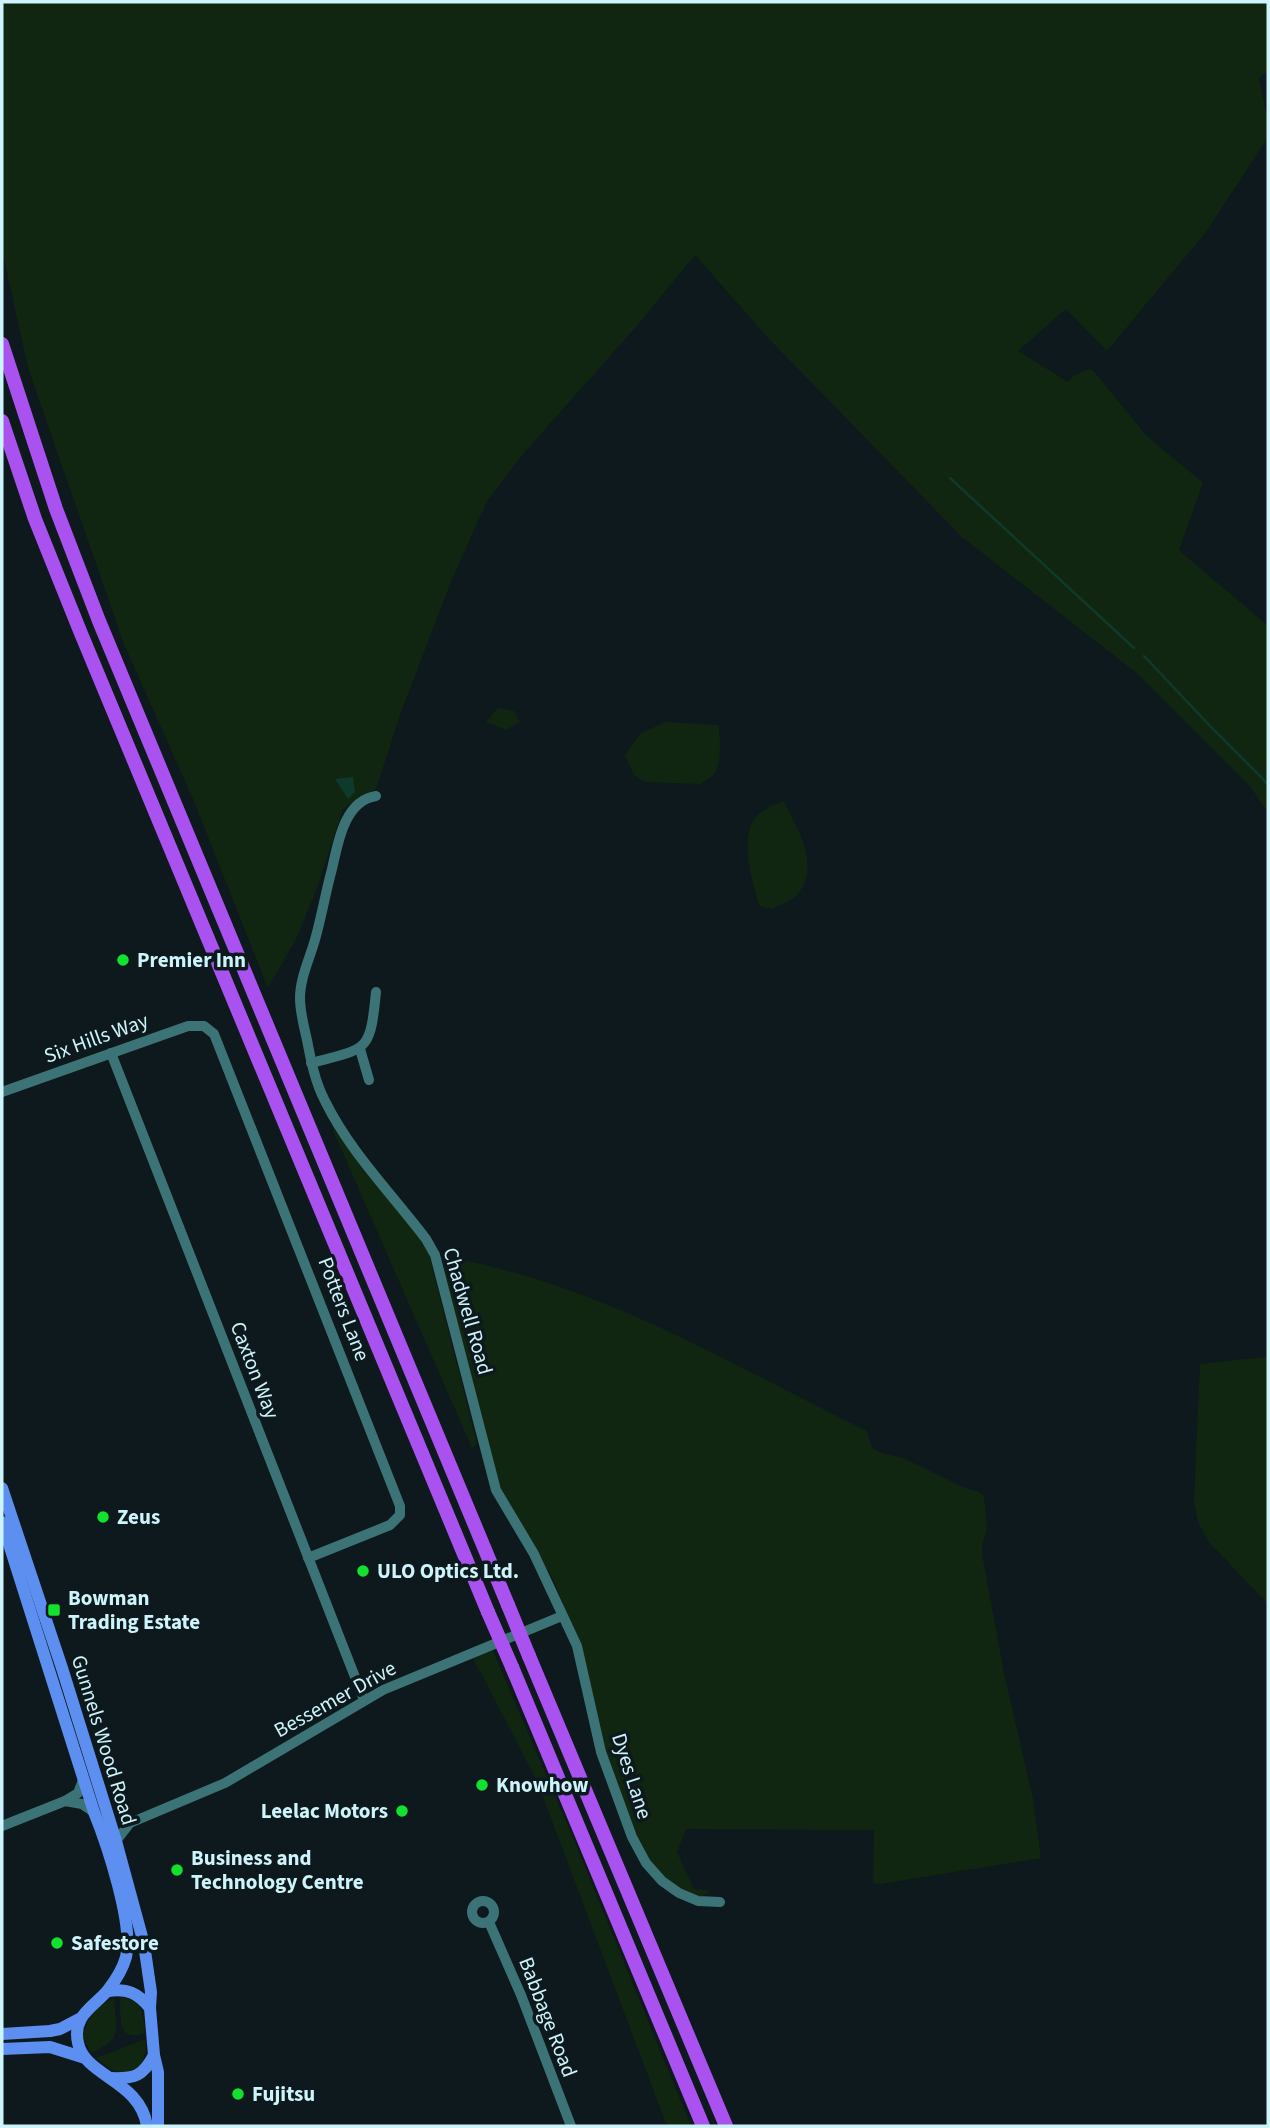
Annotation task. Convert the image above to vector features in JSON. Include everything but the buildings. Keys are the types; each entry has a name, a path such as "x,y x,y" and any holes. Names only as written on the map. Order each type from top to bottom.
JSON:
{"highway":[{"path":"2,344 56,509 99,621 726,2126"},
{"path":"2,421 35,519 80,631 703,2126"}],"main road":[{"name":"Gunnels Wood Road","path":"2,1488 62,1668 100,1810 128,1933 126,1958 108,1991 94,2002 81,2018"},
{"name":"Gunnels Wood Road","path":"2,1522 83,1778 116,1841 144,1944 158,2072 158,2126"},
{"path":"108,1991 121,1989 132,1992 142,1998 150,2008"},
{"path":"2,2034 60,2029 81,2018"},
{"path":"81,2018 77,2039 85,2058"},
{"path":"2,2049 50,2047 85,2058 138,2102 144,2112 147,2126"},
{"path":"111,2078 128,2079 137,2076 143,2072 154,2054"}],"street":[{"name":"Chadwell Road","path":"371,797 356,806 346,819 303,979 300,997 311,1063 325,1101 346,1136 426,1239 435,1255 496,1490 534,1554 562,1616"},
{"path":"311,1063 360,1049 372,1030 376,992"},
{"name":"Six Hills Way","path":"2,1093 188,1026 204,1026"},
{"name":"Potters Lane","path":"204,1026 218,1040 400,1506 400,1515 390,1525 308,1558"},
{"path":"360,1049 369,1080"},
{"name":"Caxton Way","path":"111,1053 364,1700"},
{"name":"Bessemer Drive","path":"116,1841 130,1824 225,1783 383,1690 562,1616"},
{"name":"Dyes Lane","path":"562,1616 577,1646 601,1752 626,1824 641,1854 662,1881 679,1894 698,1901 720,1902"},
{"path":"2,1826 65,1801 80,1790 83,1778"},
{"path":"65,1801 100,1810 130,1824"},
{"name":"Babbage Road","path":"489,1922 521,1995 571,2126"}],"shaded area":[{"path":"2,2 1268,2 1268,71 1259,78 1268,123 1268,137 1206,232 1107,351 1066,309 1018,351 1068,382 1073,376 1091,368 1146,435 1203,483 1179,550 1268,626 1268,812 1249,785 1139,675 962,537 767,337 695,255 635,328 523,454 487,501 450,584 401,712 376,789 343,809 317,888 297,937 268,988 193,799 124,644 28,368 2,249"},
{"path":"498,708 514,711 520,722 506,730 486,722"},
{"path":"665,722 718,725 719,756 714,774 700,784 645,782 634,775 625,755 640,734"},
{"path":"353,777 355,792 348,799 335,779"},
{"path":"784,801 805,848 807,872 797,895 772,909 760,906 757,897 749,861 748,837 758,815"},
{"path":"338,1128 429,1254 477,1444 472,1448 333,1130"},
{"path":"446,1257 513,1272 568,1290 656,1326 867,1431 872,1448 903,1458 979,1492 984,1497 987,1527 982,1554 1004,1673 1033,1799 1041,1858 880,1884 873,1883 874,1830 686,1829 677,1852 694,1889 710,1891 695,1897 662,1878 644,1855 618,1800 573,1631 555,1583 501,1488 491,1461 447,1293 443,1260"},
{"path":"1266,1357 1268,1604 1209,1542 1198,1522 1194,1502 1200,1364"},
{"path":"492,1649 691,2126 667,2126 537,1781 473,1658"},
{"path":"120,1997 137,2004 144,2020 145,2033 136,2035 125,2031 121,2020"},
{"path":"114,1998 116,2032 109,2043 91,2053 83,2038 87,2025 102,2005"},
{"path":"146,2039 143,2059 136,2069 131,2071 113,2070 96,2058"}],"waterway":[{"path":"950,478 1134,648"},
{"path":"1144,656 1268,784"}],"place":[{"name":"Premier Inn","path":"123,960"},
{"name":"Zeus","path":"103,1517"},
{"name":"ULO Optics Ltd.","path":"363,1571"},
{"name":"Bowman Trading Estate","path":"54,1610"},
{"name":"Knowhow","path":"482,1785"},
{"name":"Leelac Motors","path":"402,1811"},
{"name":"Business and Technology Centre","path":"177,1870"},
{"name":"Safestore","path":"57,1943"},
{"name":"Fujitsu","path":"238,2094"}]}
